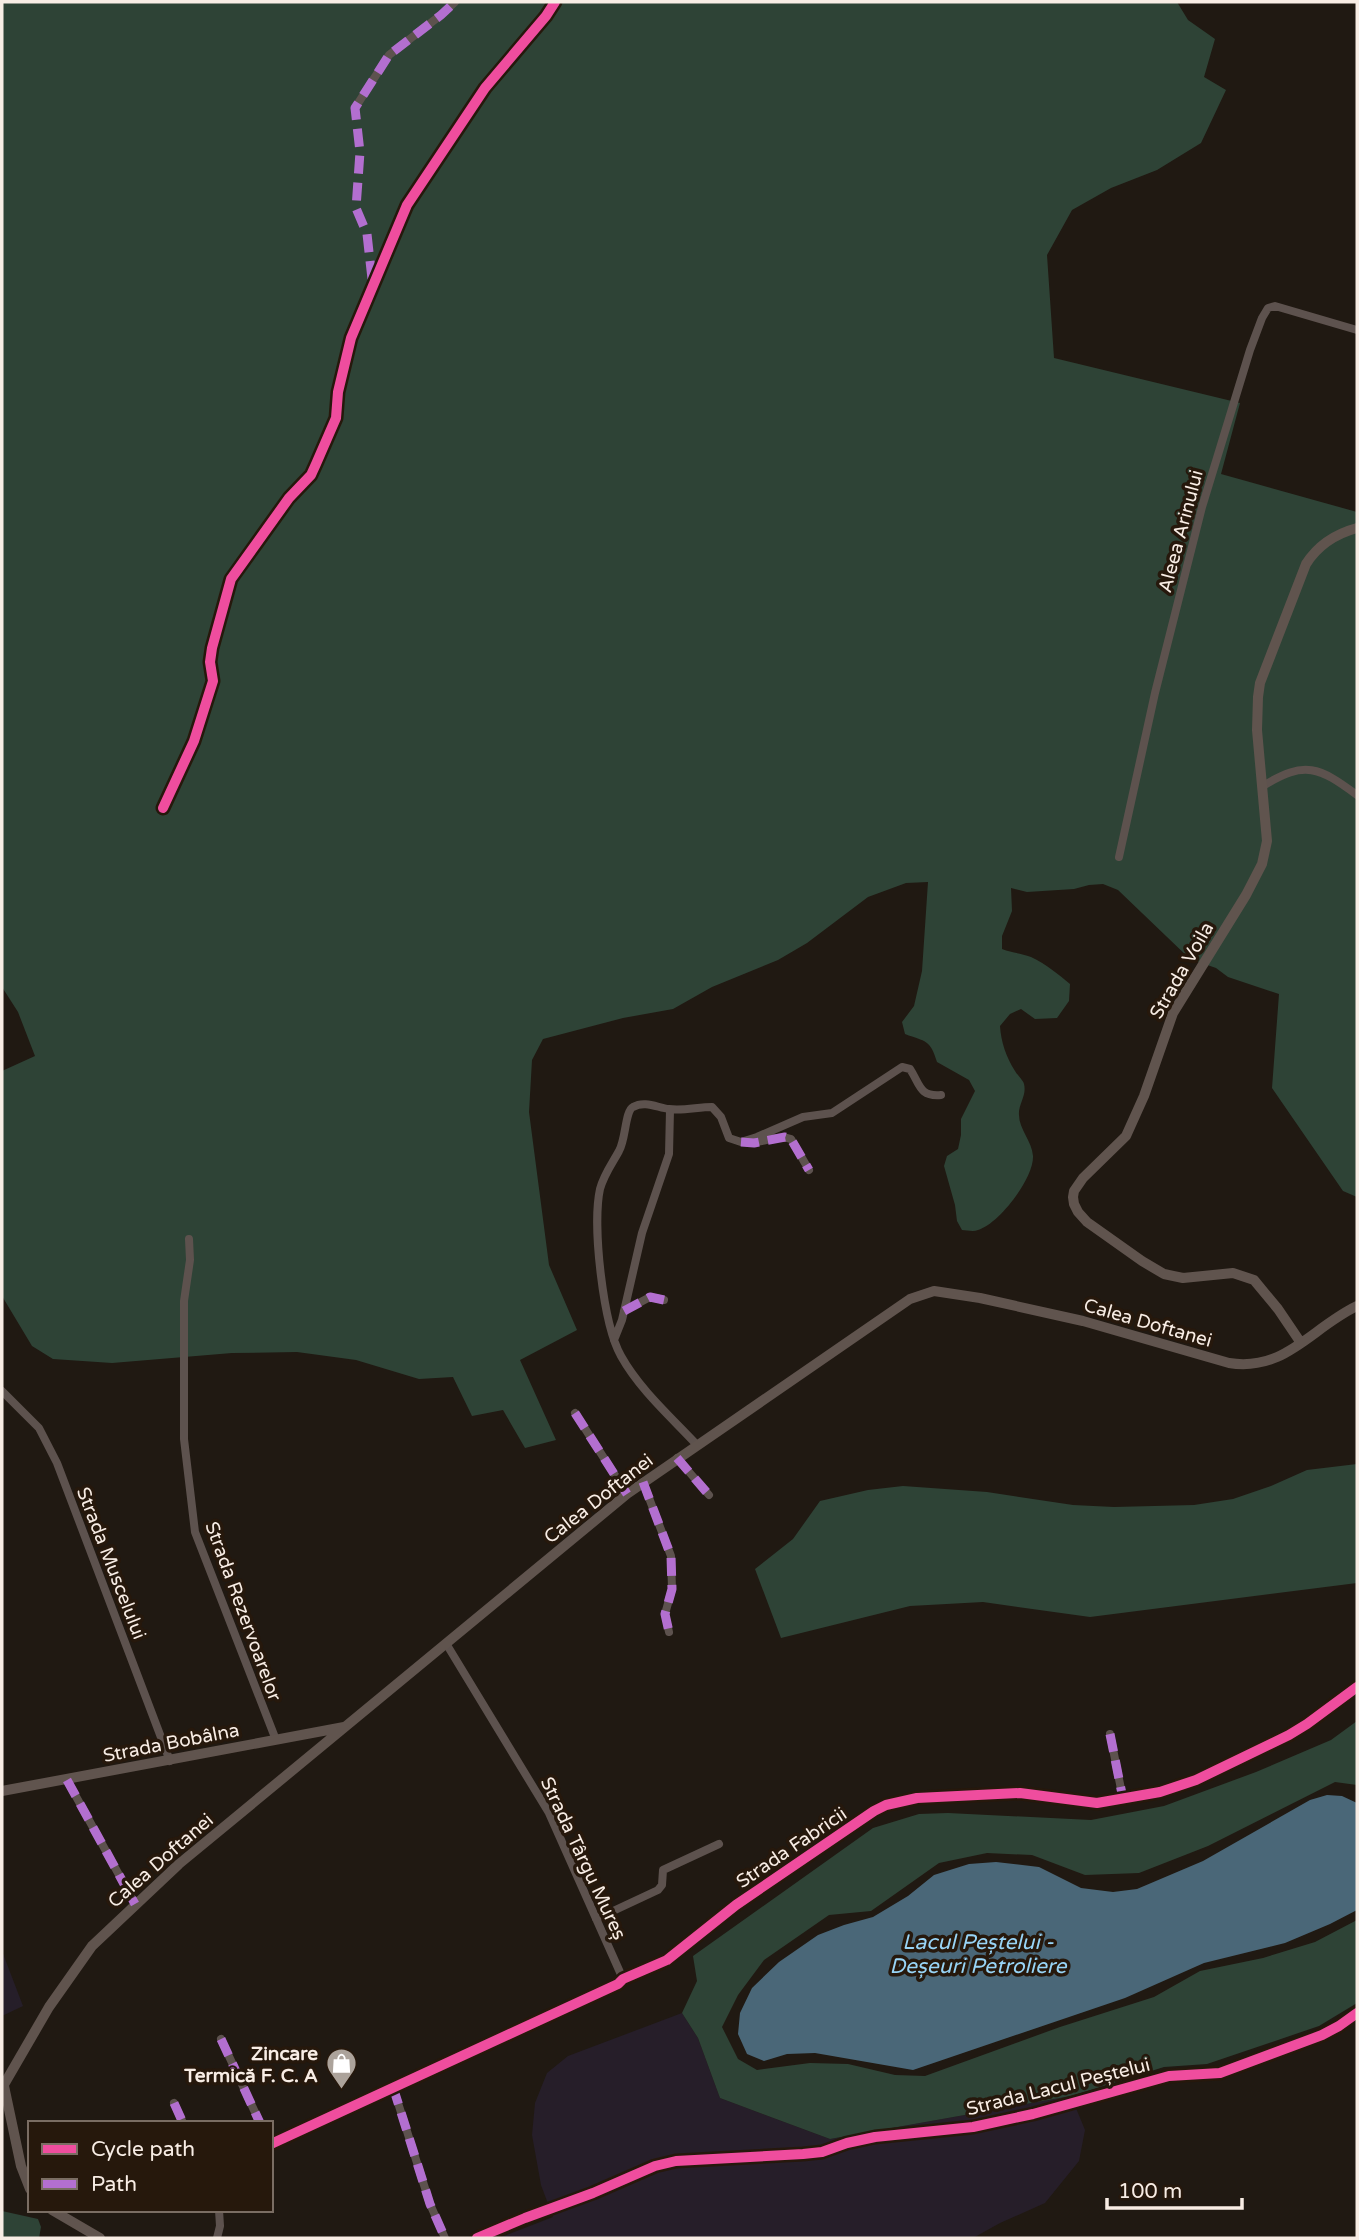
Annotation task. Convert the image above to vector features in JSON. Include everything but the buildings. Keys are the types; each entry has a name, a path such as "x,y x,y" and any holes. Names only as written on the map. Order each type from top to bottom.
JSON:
{"main road":[{"name":"Strada Voila","path":"1301,1343 1254,1280 1233,1273 1183,1278 1164,1274 1087,1222 1073,1204 1073,1197 1083,1178 1126,1136 1141,1104 1173,1013 1246,895 1262,864 1266,841 1257,720 1258,697 1264,672 1300,577 1313,553 1325,542 1357,528"},
{"name":"Calea Doftanei","path":"3,2087 49,2007 92,1946 135,1903 180,1864 627,1494 917,1295 934,1291 1083,1321 1240,1365 1267,1363 1357,1306"},
{"name":"Strada Bobâlna","path":"2,1791 347,1726"},
{"path":"3,2087 21,2166 28,2184"},
{"path":"55,2212 100,2238"}],"street":[{"path":"355,108 390,55 455,2"},
{"path":"163,808 194,741 214,681 210,662 212,648 231,579 289,498 311,475 336,418 338,392 351,338 407,205 485,88 547,16 555,2"},
{"name":"Aleea Arinului","path":"1119,857 1155,693 1202,507 1262,318 1268,308 1275,306 1357,330"},
{"path":"1263,786 1289,772 1313,769 1357,794"},
{"path":"741,1142 803,1117 832,1113 902,1067 910,1069 922,1091 933,1096 941,1095"},
{"path":"697,1445 631,1371 614,1340 607,1314 597,1210 601,1186 624,1142 628,1111 643,1104 670,1110 712,1107 721,1117 729,1138 754,1143 785,1137 792,1139 809,1170"},
{"path":"614,1340 624,1311 642,1233 669,1154 670,1110"},
{"name":"Strada Rezervoarelor","path":"190,1239 184,1301 184,1439 195,1532 276,1740"},
{"path":"624,1311 650,1297 664,1300"},
{"name":"Strada Muscelului","path":"2,1391 39,1428 57,1463 170,1760"},
{"path":"575,1413 627,1494"},
{"path":"677,1458 709,1495"},
{"path":"643,1482 671,1556 672,1589 665,1614 669,1632"},
{"name":"Strada Târgu Mureș","path":"447,1645 549,1813 623,1979"},
{"name":"Strada Fabricii","path":"273,2143 667,1960 736,1905 886,1805 917,1798 1009,1793 1087,1802 1160,1792 1196,1780 1307,1724 1357,1688"},
{"path":"1110,1734 1123,1798"},
{"path":"67,1780 135,1903"},
{"path":"596,1919 658,1890 662,1885 663,1870 719,1844"},
{"name":"Strada Lacul Peștelui","path":"477,2238 655,2166 676,2161 822,2152 875,2137 973,2127 1033,2114 1169,2076 1220,2073 1322,2035 1357,2013"},
{"path":"221,2039 259,2121"},
{"path":"393,2087 430,2204 445,2238"},
{"path":"174,2103 182,2121"},
{"path":"217,2238 219,2212"}],"shaded area":[{"path":"2,1951 23,2006 2,2016"},
{"path":"682,2013 698,2038 720,2098 830,2139 1071,2096 1085,2130 1079,2161 1045,2203 973,2238 499,2238 553,2217 541,2185 532,2135 535,2103 547,2073 568,2056"}],"green space":[{"path":"2,2 1177,2 1188,20 1215,39 1204,77 1226,90 1201,143 1157,170 1111,188 1072,210 1047,255 1054,358 1240,403 1221,474 1357,512 1357,1197 1343,1191 1272,1088 1279,994 1228,977 1216,968 1190,959 1118,890 1103,884 1027,892 1011,888 1012,911 1002,936 1002,949 1031,957 1056,973 1070,984 1069,1001 1057,1018 1035,1019 1021,1009 1010,1014 1000,1026 1007,1055 1024,1084 1019,1115 1032,1151 1032,1165 1022,1188 996,1219 978,1230 962,1230 957,1221 944,1166 947,1156 958,1149 961,1119 975,1091 969,1080 937,1062 926,1042 905,1034 902,1022 914,1006 922,971 928,882 906,883 868,897 807,943 778,960 712,987 673,1009 623,1018 543,1039 532,1060 529,1112 549,1265 577,1330 520,1360 556,1440 525,1448 503,1410 472,1416 453,1377 419,1379 356,1360 297,1352 232,1353 112,1363 53,1359 32,1346 2,1296 2,1071 35,1056 18,1012 2,987"},
{"path":"1357,1464 1357,1583 1090,1617 983,1602 910,1606 781,1638 755,1569 793,1539 820,1501 868,1490 903,1486 987,1492 1073,1505 1114,1507 1194,1505 1233,1499 1307,1470"},
{"path":"1357,1721 1357,1785 1335,1782 1208,1846 1139,1873 1085,1875 1032,1855 987,1853 939,1863 871,1911 829,1915 764,1960 738,1995 722,2027 738,2059 757,2070 810,2063 848,2064 895,2075 925,2076 1060,2027 1154,1997 1200,1971 1263,1958 1315,1942 1357,1920 1357,2003 1319,2026 1207,2064 1164,2067 1071,2096 830,2139 720,2098 698,2038 682,2013 697,1981 693,1956 873,1828 919,1814 1091,1820 1164,1806 1256,1772 1331,1740"},
{"path":"2,2211 38,2219 41,2227 39,2238 2,2238"}],"water":[{"name":"Lacul Peștelui - Deșeuri Petroliere","path":"1327,1795 1342,1796 1357,1803 1357,1910 1285,1943 1204,1963 1125,1998 913,2070 815,2053 787,2054 764,2061 747,2054 738,2034 740,2013 752,1988 779,1962 818,1935 873,1917 908,1896 934,1875 969,1864 996,1862 1039,1867 1081,1888 1113,1892 1137,1889 1203,1861 1310,1800"}],"marked path":[{"path":"372,279 367,234 356,208 360,152 355,108 389,55 455,2"},
{"path":"741,1142 754,1143 785,1137 791,1139 809,1170"},
{"path":"624,1311 650,1297 664,1300"},
{"path":"575,1413 627,1494"},
{"path":"677,1458 709,1495"},
{"path":"643,1482 671,1556 672,1589 665,1614 669,1632"},
{"path":"1110,1734 1123,1799"},
{"path":"67,1780 135,1904"},
{"path":"221,2039 259,2121"},
{"path":"393,2087 430,2204 445,2238"},
{"path":"174,2103 182,2121"}],"cycle path":[{"path":"163,808 194,741 213,681 210,662 212,648 231,579 289,498 311,475 336,418 338,392 351,338 407,205 485,88 555,2"},
{"path":"273,2143 667,1960 736,1905 886,1805 917,1798 1020,1793 1097,1803 1160,1792 1196,1780 1289,1735 1357,1687"},
{"path":"477,2238 655,2166 676,2161 822,2152 875,2137 973,2127 1033,2114 1169,2076 1220,2073 1322,2035 1357,2013"}],"place":[{"name":"Zincare Termică F. C. A","path":"341,2091"}]}
